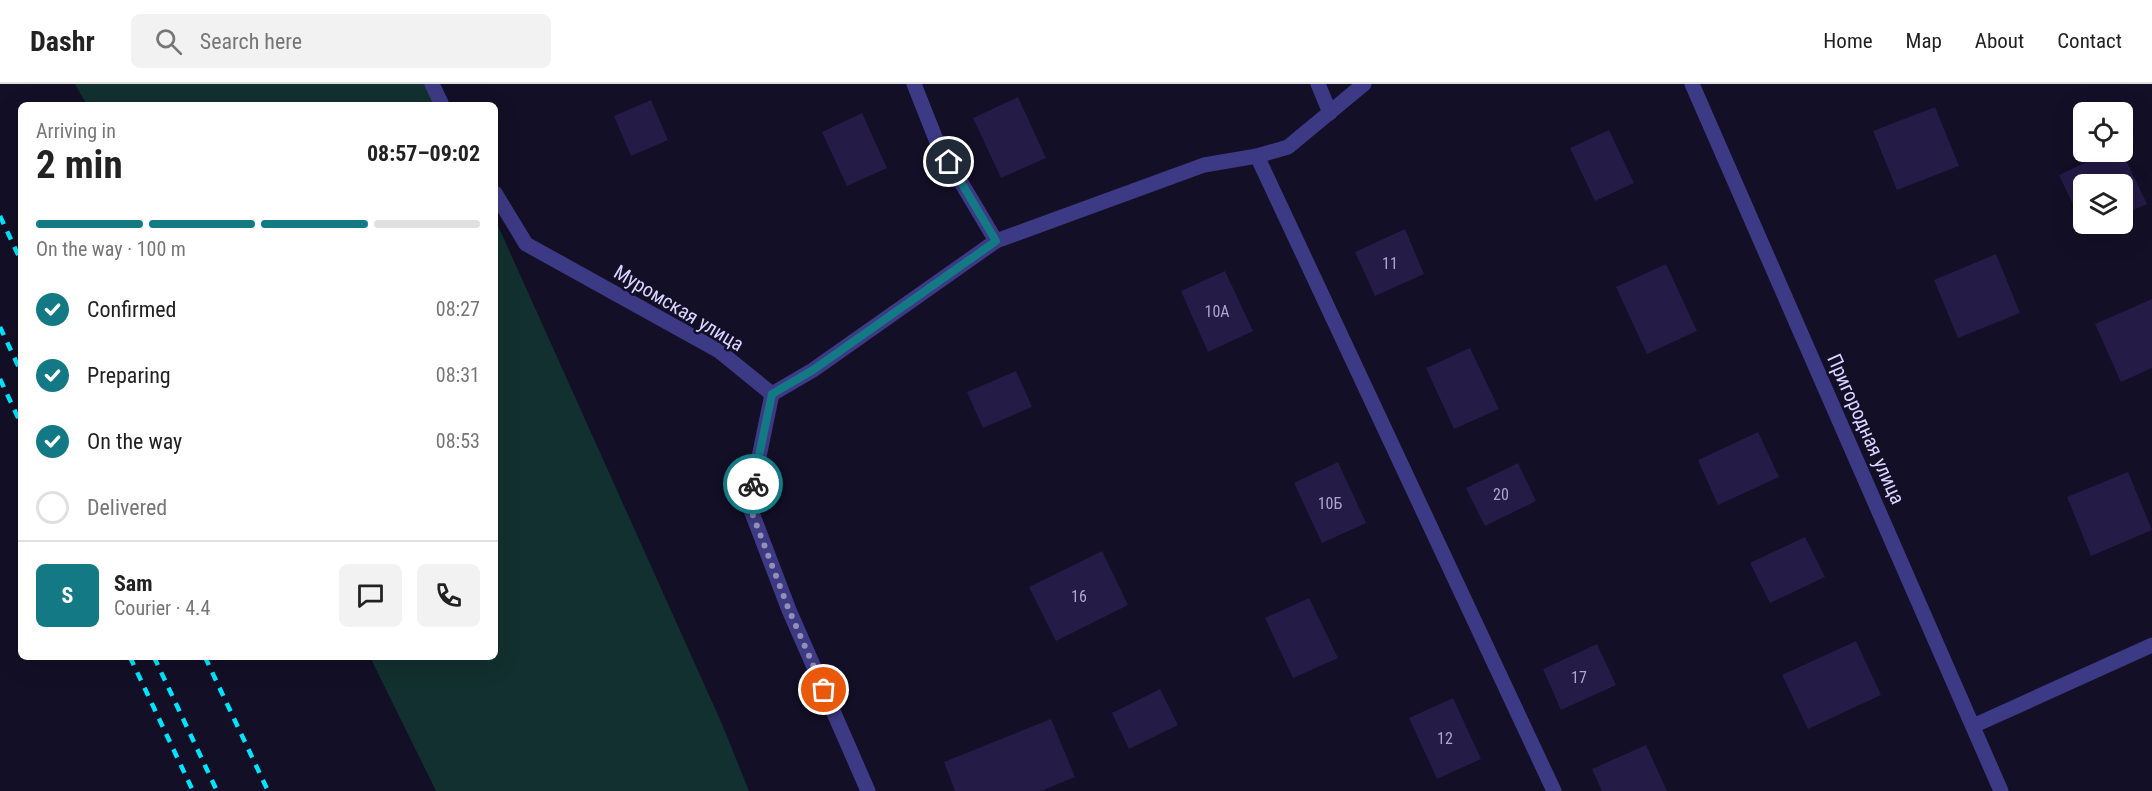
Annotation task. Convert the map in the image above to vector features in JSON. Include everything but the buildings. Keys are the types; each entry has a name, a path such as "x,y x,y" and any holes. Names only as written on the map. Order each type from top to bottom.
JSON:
{"street":[{"path":"432,84 441,102"},
{"path":"914,84 937,142 996,241"},
{"path":"1318,84 1330,113"},
{"path":"868,791 789,610 749,505 772,394 813,370 996,241 1204,165 1257,156 1288,147 1364,84"},
{"name":"Пригородная улица","path":"1692,84 2001,791"},
{"path":"1257,156 1554,791"},
{"name":"Муромская улица","path":"498,198 526,244 718,351 772,394"},
{"path":"1973,726 2152,645"}],"green space":[{"path":"75,84 432,84 441,102 85,102"},
{"path":"498,226 722,724 749,791 436,791 371,660 498,660"}],"railway":[{"path":"0,216 18,255"},
{"path":"0,327 18,366"},
{"path":"0,379 18,418"},
{"path":"131,660 193,791"},
{"path":"155,660 217,791"},
{"path":"206,660 268,791"}],"way so far":[{"path":"753,484 749,505 789,610 824,690"}],"route":[{"path":"753,484 772,394 813,370 996,241 949,162"}]}
